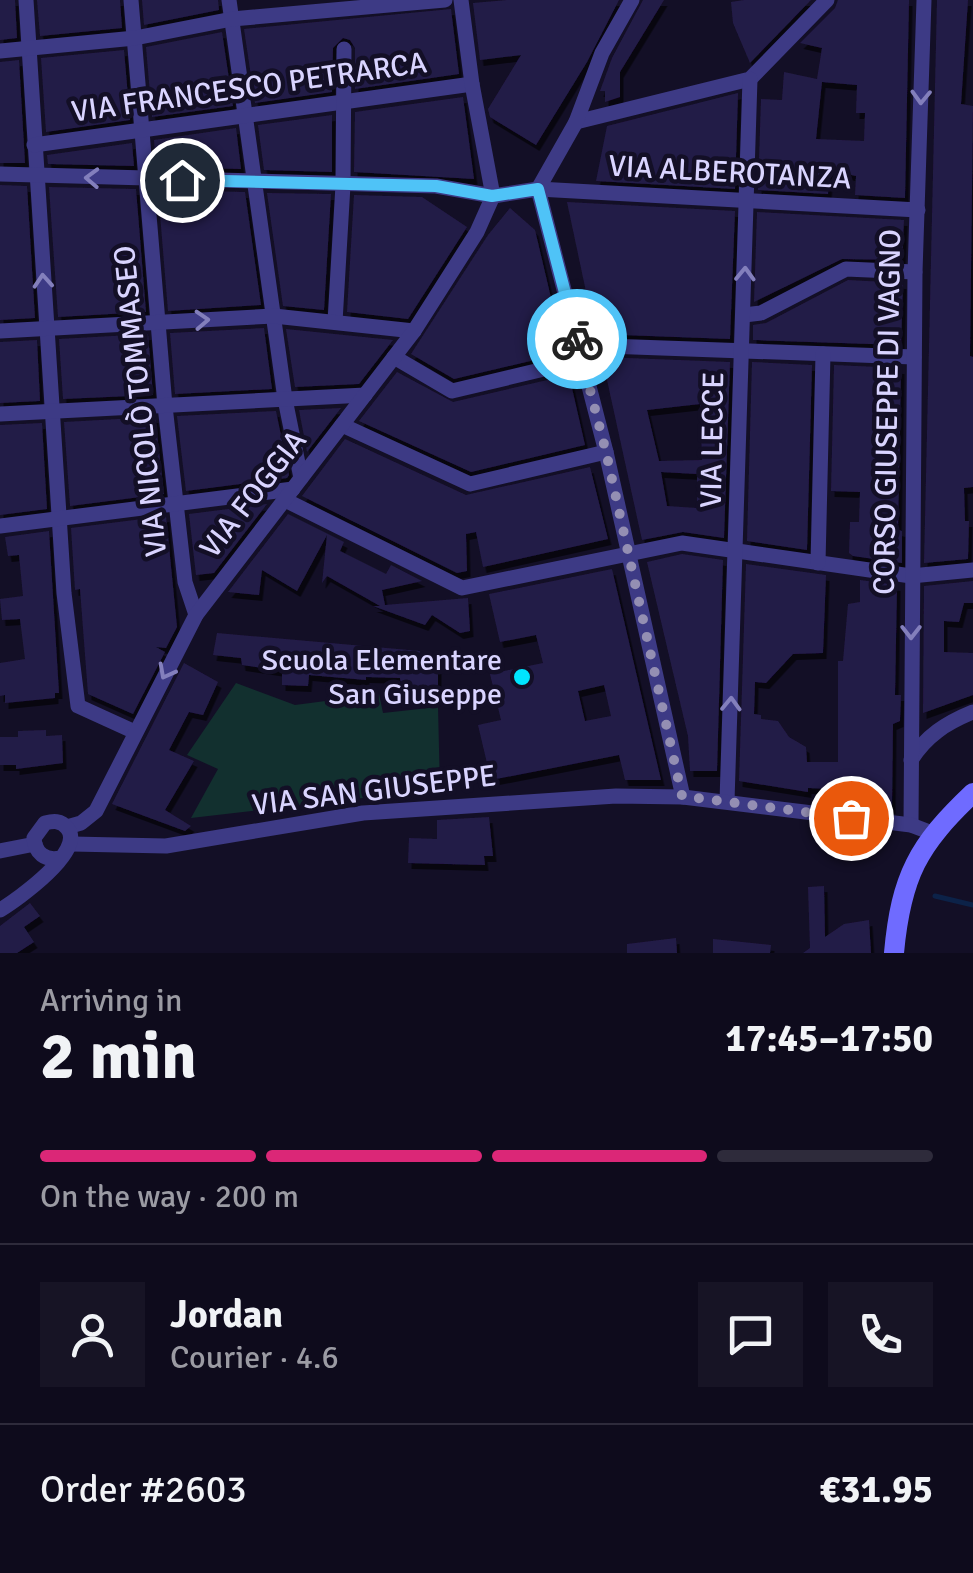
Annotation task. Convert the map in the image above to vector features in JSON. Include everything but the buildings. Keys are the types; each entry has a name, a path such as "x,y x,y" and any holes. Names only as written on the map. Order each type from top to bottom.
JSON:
{"street":[{"path":"26,0 64,593 78,706 135,732"},
{"name":"VIA NICOLÒ TOMMASEO","path":"131,0 165,406 186,582 196,616"},
{"path":"230,0 296,465 293,489"},
{"path":"0,51 135,38 232,19 377,2 444,0"},
{"path":"461,0 492,196"},
{"path":"632,0 602,53 576,122 538,189 606,452 682,796"},
{"path":"576,122 750,80 826,0"},
{"name":"CORSO GIUSEPPE DI VAGNO","path":"911,825 915,272 924,0"},
{"path":"336,322 344,49"},
{"name":"VIA LECCE","path":"727,801 750,80"},
{"name":"VIA FRANCESCO PETRARCA","path":"34,145 472,84"},
{"name":"VIA ALBEROTANZA","path":"0,174 436,186 492,196 538,189 918,210"},
{"name":"VIA FOGGIA","path":"67,827 81,824 96,811 196,616 414,331 477,232 492,196"},
{"path":"744,314 761,313 846,269 915,272"},
{"path":"0,331 274,316 414,331"},
{"path":"394,356 452,391 580,353 914,356"},
{"path":"818,562 823,354"},
{"path":"0,414 365,394"},
{"path":"342,425 470,484 606,452"},
{"path":"0,526 293,489 462,588 682,544 911,576 973,570"},
{"path":"911,760 921,744 948,722 973,712"},
{"path":"894,953 897,921 909,876 932,833 973,792"},
{"name":"VIA SAN GIUSEPPE","path":"72,844 166,846 363,813 616,796 727,801 911,825 932,833"},
{"path":"0,910 33,888 60,858 72,844 67,827 56,821 44,823 36,832 35,844 42,855 60,858"},
{"path":"0,851 35,844"}],"green space":[{"path":"236,683 295,705 379,694 383,713 438,707 440,789 191,818 218,769 187,755"}],"waterway":[{"path":"935,896 973,905"}],"way so far":[{"path":"577,339 682,796 851,818"}],"place":[{"name":"Scuola Elementare San Giuseppe","path":"522,677"}],"route":[{"path":"182,180 436,186 492,196 538,189 577,339"}]}
